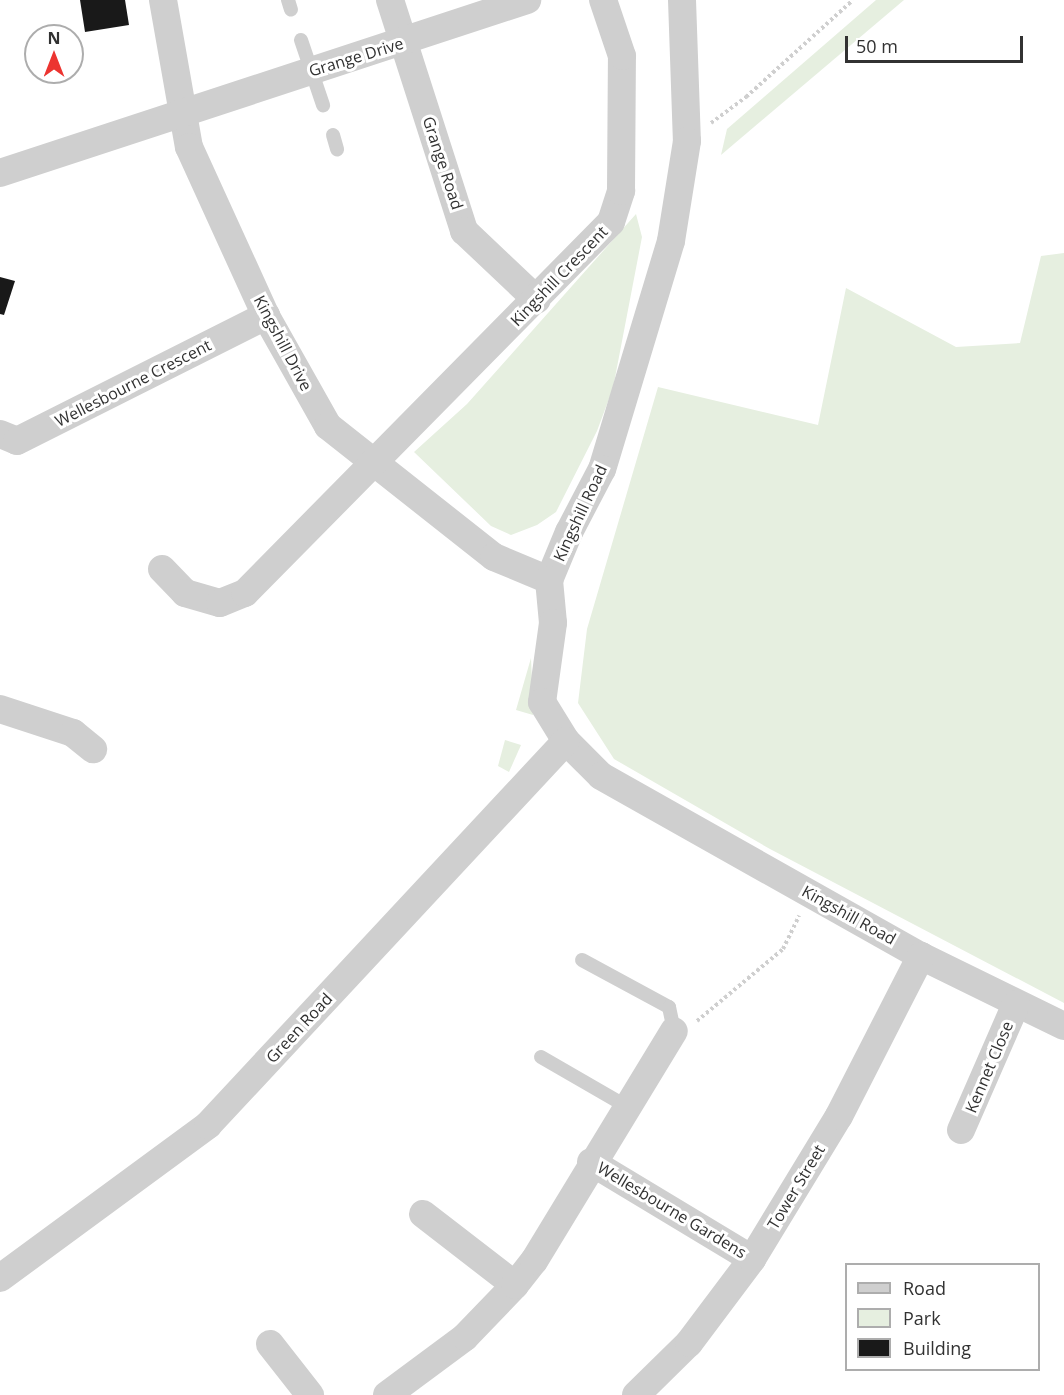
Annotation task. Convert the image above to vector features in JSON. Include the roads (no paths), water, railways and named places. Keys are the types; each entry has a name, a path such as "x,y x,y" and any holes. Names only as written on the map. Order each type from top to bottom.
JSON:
{"street":[{"name":"Kingshill Drive","path":"163,0 189,147 266,316 328,426 372,464 494,557 549,580"},
{"name":"Grange Road","path":"390,0 464,231 537,300"},
{"name":"Grange Drive","path":"183,111 404,42 527,0"},
{"name":"Kingshill Crescent","path":"162,569 185,593 220,603 245,593 537,300 611,222 621,191 622,56 603,0"},
{"name":"Kingshill Road","path":"682,0 687,141 671,242 602,469 568,532 549,580 553,624 542,702 566,741 600,776 921,956 1064,1026"},
{"path":"0,173 183,111"},
{"name":"Wellesbourne Crescent","path":"0,434 17,441 266,316"},
{"path":"0,709 73,733 93,749"},
{"name":"Green Road","path":"0,1278 208,1125 566,741"},
{"name":"Tower Street","path":"636,1395 688,1342 752,1259 839,1116 921,956"},
{"name":"Kennet Close","path":"961,1130 1016,1004"},
{"name":"Wellesbourne Gardens","path":"387,1395 465,1337 515,1285 534,1261 591,1162 674,1031"},
{"name":"Wellesbourne Gardens","path":"591,1162 752,1259"},
{"path":"423,1214 515,1285"},
{"path":"270,1344 310,1395"}],"lane":[{"path":"301,40 323,105"},
{"path":"582,960 669,1007 674,1031"},
{"path":"541,1057 626,1106"}]}
